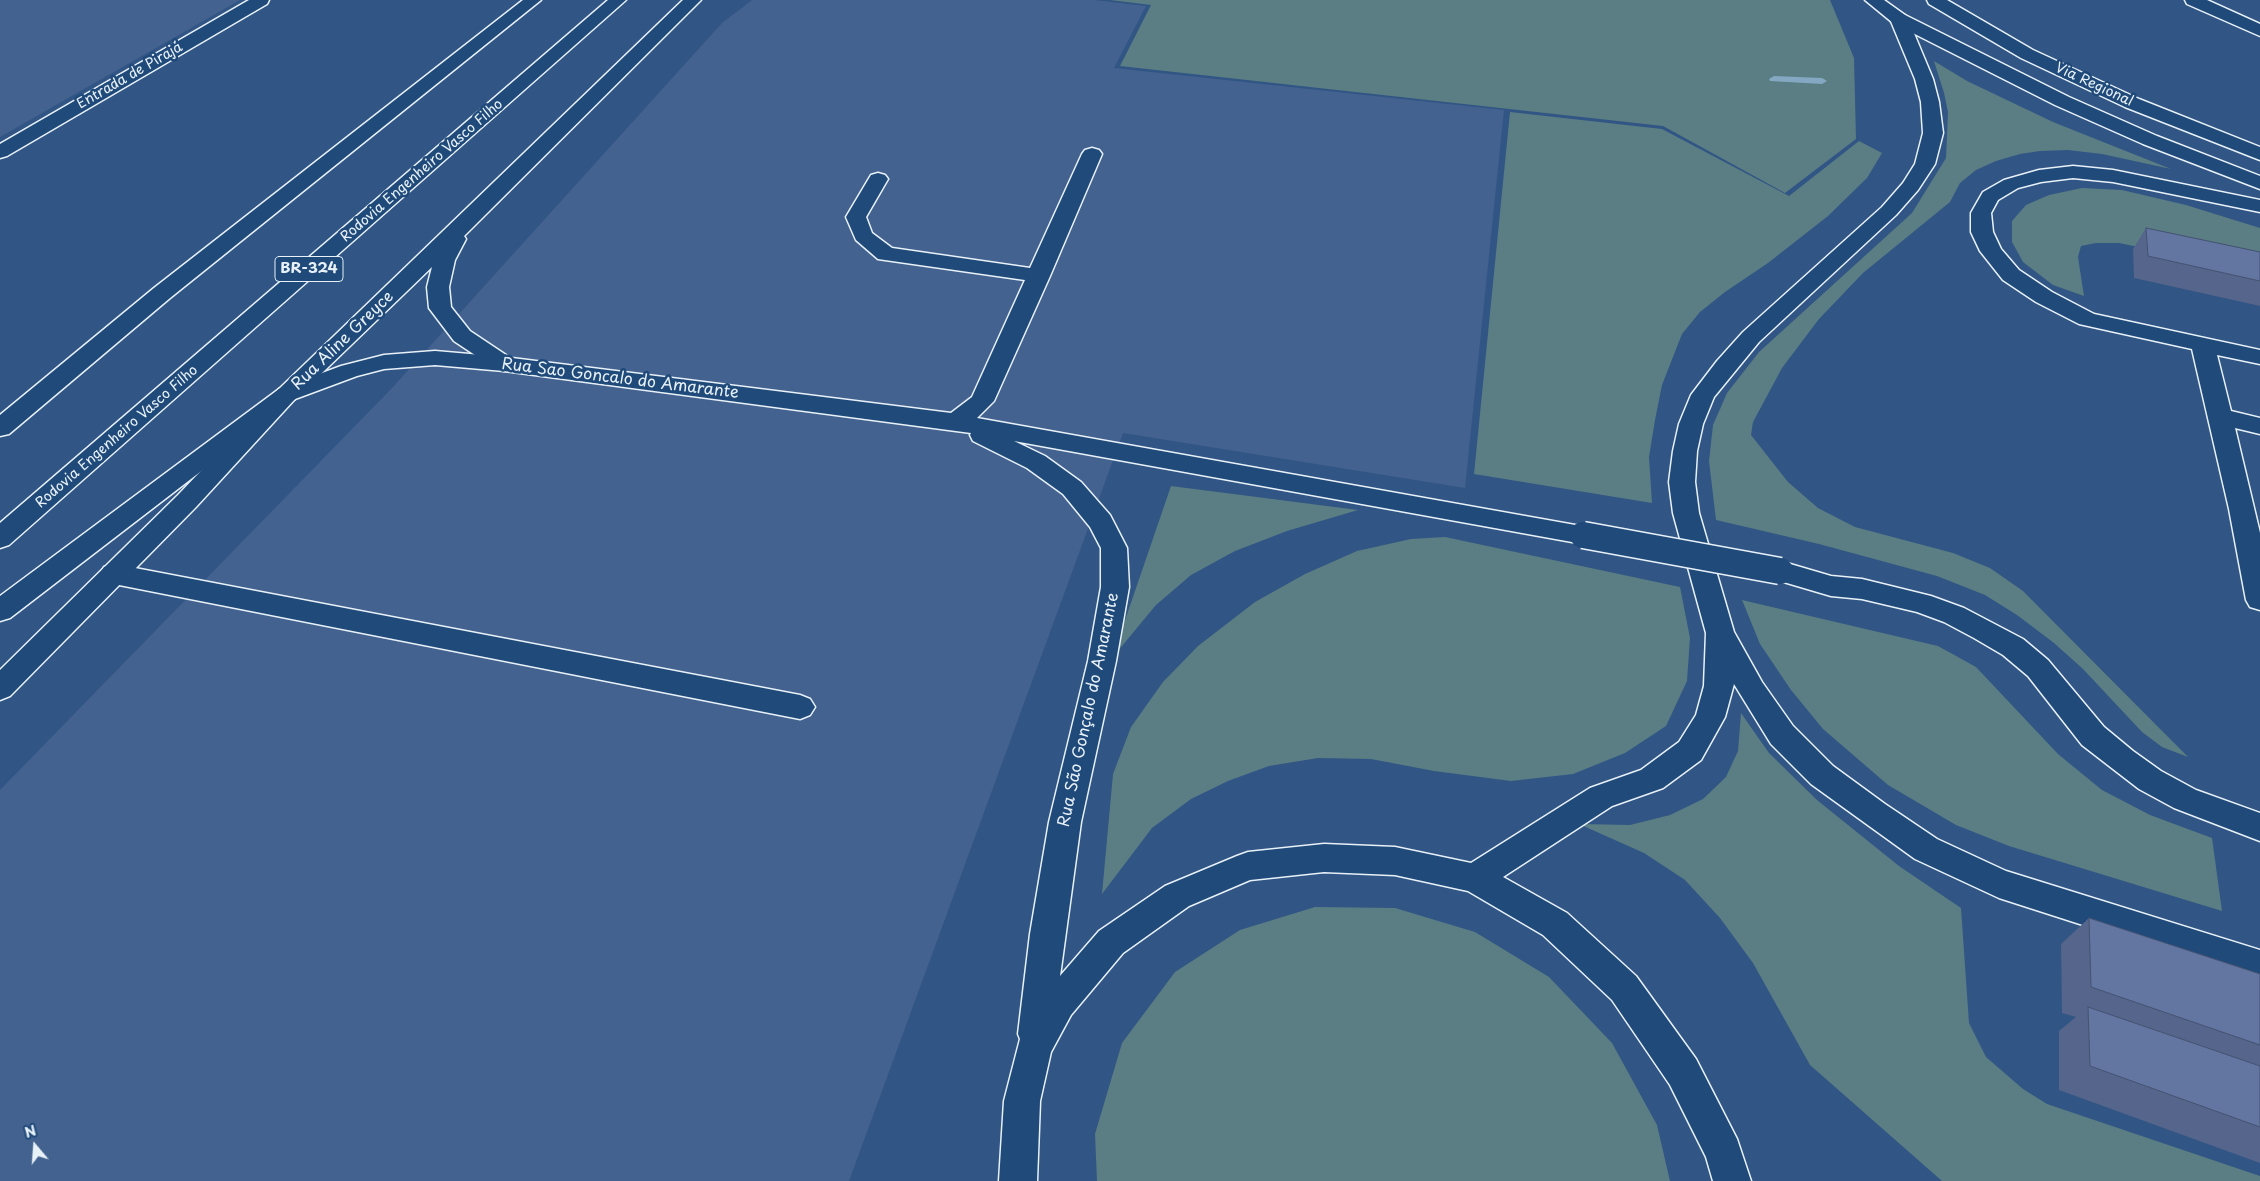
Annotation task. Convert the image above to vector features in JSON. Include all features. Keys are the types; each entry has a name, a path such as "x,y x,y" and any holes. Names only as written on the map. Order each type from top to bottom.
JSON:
{"main road":[{"name":"Entrada de Pirajá","path":"0,152 261,0"},
{"path":"0,428 169,287 533,0"},
{"name":"Rodovia Engenheiro Vasco Filho","path":"0,538 618,0"},
{"name":"Rua Aline Greyce","path":"0,688 114,574 287,394 462,228 693,0"},
{"path":"1873,0 1900,19 2062,101 2150,140 2260,183"},
{"name":"Via Regional","path":"1935,0 2027,54 2132,103 2260,154"},
{"path":"2193,0 2260,31"},
{"path":"1900,19 1924,80 1930,102 1933,134 1925,164 1911,186 1889,211 1751,337 1725,366 1704,395 1691,424 1684,451 1682,482 1686,513 1720,633 1752,690 1782,736 1822,776 1926,849 2008,886 2260,966"},
{"path":"956,422 982,401 1092,154"},
{"path":"2260,206 2113,176 2074,172 2038,176 2010,184 1990,196 1981,212 1982,232 1991,251 2011,275 2044,297 2087,319 2260,358"},
{"path":"878,179 856,217 863,236 886,254 1039,276"},
{"path":"462,228 444,260 438,287 440,308 462,336 504,364"},
{"path":"2202,345 2219,416 2251,512 2260,600"},
{"name":"Rua Sao Goncalo do Amarante","path":"287,394 349,371 384,362 435,358 504,364 956,422 1780,571 1832,586 1862,589 1921,603 1954,615 1984,630 2012,647 2038,668 2093,736 2150,780 2185,799 2260,827"},
{"path":"0,422 57,381"},
{"path":"0,611 287,394"},
{"path":"2219,416 2260,426"},
{"name":"Rua São Gonçalo do Amarante","path":"956,422 1036,462 1072,488 1101,522 1114,548 1115,587 1102,661 1065,822 1047,934 1034,1048"},
{"path":"114,574 800,707"},
{"path":"1474,878 1601,797 1652,779 1690,751 1710,717 1719,686 1720,633"},
{"path":"1014,1170 1022,1101 1034,1048 1059,1003 1111,942 1177,896 1248,866 1324,858 1395,861 1474,878 1555,924 1624,988 1683,1072 1728,1167 1747,1181"}],"shaded area":[{"path":"0,0 240,0 0,137"},
{"path":"752,0 1094,0 1146,6 1114,68 1504,110 1465,488 1123,433 849,1181 0,1181 0,790 393,387 722,23"}],"green space":[{"path":"1110,0 1830,0 1854,58 1856,139 1785,193 1663,126 1120,66 1151,5"},
{"path":"1934,61 1967,81 2053,122 2171,169 2102,154 2068,150 2020,154 1996,161 1976,170 1960,183 1950,202 1863,273 1819,319 1782,368 1753,422 1751,435 1788,482 1818,508 1855,527 1953,553 1990,568 2023,591 2188,757 2162,747 2142,732 2083,669 2054,643 2017,615 1985,595 1937,576 1819,544 1716,520 1709,461 1713,425 1727,393 1759,352 1912,213 1946,158 1948,112"},
{"path":"1510,112 1662,129 1789,196 1859,141 1882,153 1867,178 1828,216 1768,263 1725,292 1700,312 1682,334 1662,385 1655,420 1649,457 1652,503 1474,474"},
{"path":"2082,188 2122,190 2186,205 2260,228 2260,272 2119,243 2096,243 2081,246 2078,257 2084,296 2053,285 2023,262 2012,242 2012,221 2026,205 2049,195"},
{"path":"1171,486 1358,510 1287,531 1235,551 1191,575 1156,605 1112,658"},
{"path":"1445,537 1680,587 1690,638 1687,681 1666,726 1625,753 1573,774 1511,781 1434,771 1371,759 1318,758 1269,766 1228,781 1191,799 1152,828 1102,894 1113,774 1131,727 1163,682 1198,646 1255,602 1305,574 1357,551 1411,539"},
{"path":"1742,600 1938,646 1976,667 2058,754 2102,790 2150,815 2212,838 2222,911 2009,846 1956,825 1888,785 1823,729 1791,690 1760,644"},
{"path":"1741,713 1769,753 1817,800 1899,866 1961,908 1969,1023 1986,1057 2023,1089 2047,1104 2260,1176 2260,1181 1942,1181 1810,1065 1753,963 1720,918 1685,880 1644,853 1579,824 1630,825 1670,815 1703,799 1726,777 1738,751"},
{"path":"1315,907 1395,908 1475,932 1549,977 1612,1043 1657,1125 1670,1181 1097,1181 1095,1134 1122,1043 1175,972 1240,930"}],"building":[{"path":"2146,228 2260,252 2260,281 2148,256"},
{"path":"2089,918 2260,974 2260,1045 2091,987"},
{"path":"2088,1007 2260,1066 2260,1127 2090,1066"}],"waterway":[{"path":"1774,79 1822,81"}]}
